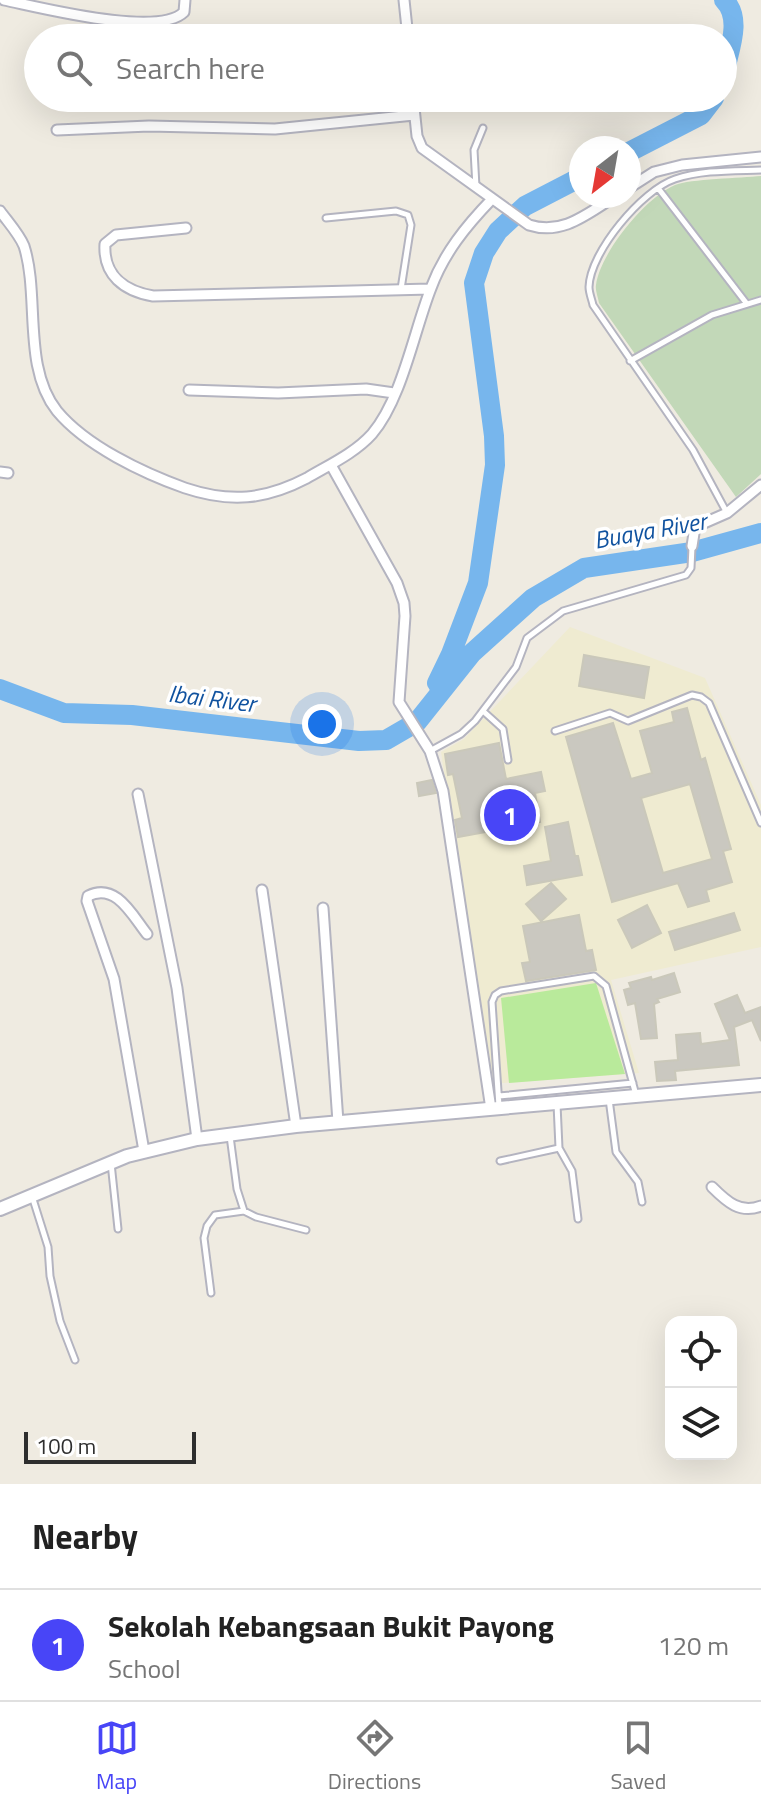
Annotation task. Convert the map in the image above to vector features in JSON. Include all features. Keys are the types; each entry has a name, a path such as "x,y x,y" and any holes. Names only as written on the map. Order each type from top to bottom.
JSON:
{"main road":[{"path":"0,1209 111,1162 197,1139 496,1104 609,1098 635,1090 761,1085"}],"street":[{"path":"4,0 114,22 171,20 184,12 185,0"},
{"path":"404,0 407,24"},
{"path":"414,112 422,148 529,225 540,229 557,229 596,208"},
{"path":"57,130 149,126 275,129 414,115"},
{"path":"641,180 654,172 682,165 761,157"},
{"path":"0,211 24,246 34,339 46,392 55,409 111,454 164,480 213,497 247,498 285,490 331,465 373,433 394,393 441,264 463,230 495,201"},
{"path":"186,228 116,235 105,244 107,267 124,286 137,294 153,296 430,289"},
{"path":"189,390 278,393 366,389 394,393"},
{"path":"331,465 397,583 404,603 399,696 402,708 427,746 443,791 496,1104"},
{"path":"692,546 695,527 727,513 761,485"},
{"path":"138,794 177,988 197,1139"},
{"path":"262,890 296,1126"},
{"path":"144,1151 114,979 87,901 88,896 103,892 118,898 147,934"},
{"path":"323,908 338,1122"},
{"path":"712,1187 728,1203 743,1210 761,1206"}],"lane":[{"path":"476,188 474,150 483,128"},
{"path":"727,513 693,450 593,305 589,288 595,263 609,239 647,194 672,179 702,173 761,170"},
{"path":"658,188 747,304"},
{"path":"326,218 396,211 408,215 411,225 401,290"},
{"path":"630,361 697,322 761,300"},
{"path":"427,746 461,734 483,711 516,667 527,638 563,611 683,577 691,568 692,546"},
{"path":"555,731 610,713 628,721 692,695 701,697 709,703 761,823"},
{"path":"483,711 503,729 508,760"},
{"path":"594,976 606,986 635,1090 496,1104 492,1002 495,995 501,991 594,976"},
{"path":"609,1098 616,1152 638,1182 642,1202"},
{"path":"557,1103 559,1148 572,1171 578,1219"},
{"path":"229,1135 237,1189 244,1211"},
{"path":"500,1161 559,1148"},
{"path":"111,1162 118,1229"},
{"path":"32,1196 48,1247 52,1288 60,1321 75,1360"},
{"path":"211,1293 205,1232 215,1215 244,1211 306,1230"}],"shaded area":[{"path":"570,627 705,678 761,805 761,947 611,980 639,1073 490,1084 441,752 464,739"}],"green space":[{"path":"761,176 761,474 736,497 599,303 596,287 599,272 615,242 638,213 663,191 692,181"},
{"path":"596,983 625,1074 509,1083 501,998"}],"building":[{"path":"584,655 649,667 644,698 579,686"},
{"path":"687,708 701,760 705,758 731,849 723,851 732,882 706,890 709,901 688,907 678,883 612,902 566,737 613,723 631,779 652,773 640,731 674,722 672,712","holes":["690,784 712,859 663,873 641,798"]},
{"path":"499,743 506,779 541,772 545,791 535,793 540,822 458,837 455,820 462,818 453,774 448,775 445,754"},
{"path":"432,780 436,793 419,796 417,783"},
{"path":"568,822 582,875 527,885 524,866 551,861 545,827"},
{"path":"551,883 566,899 541,921 526,904"},
{"path":"647,905 661,933 632,948 618,920"},
{"path":"734,913 740,930 675,950 669,932"},
{"path":"579,915 586,951 592,950 596,970 526,981 522,963 530,962 523,926"},
{"path":"674,973 680,992 657,999 659,1002 654,1004 657,1038 641,1039 635,1003 628,1005 624,990 631,988 629,983"},
{"path":"737,995 745,1013 761,1007 761,1041 752,1020 734,1027 739,1065 675,1071 676,1080 657,1081 655,1062 678,1060 676,1035 700,1033 701,1044 730,1040 715,1004"}],"waterway":[{"path":"724,0 730,8 734,24"},
{"path":"641,146 703,112"},
{"path":"437,683 478,583 495,465 474,283 484,253 498,231 525,206 569,183"},
{"name":"Ibai River","path":"0,689 64,713 132,715 359,741 386,740 417,722 472,653 533,598 584,568 692,552 761,533"}],"place":[{"name":"Sekolah Kebangsaan Bukit Payong","path":"510,815"}],"water label":[{"name":"Buaya River","path":"650,530"}]}
